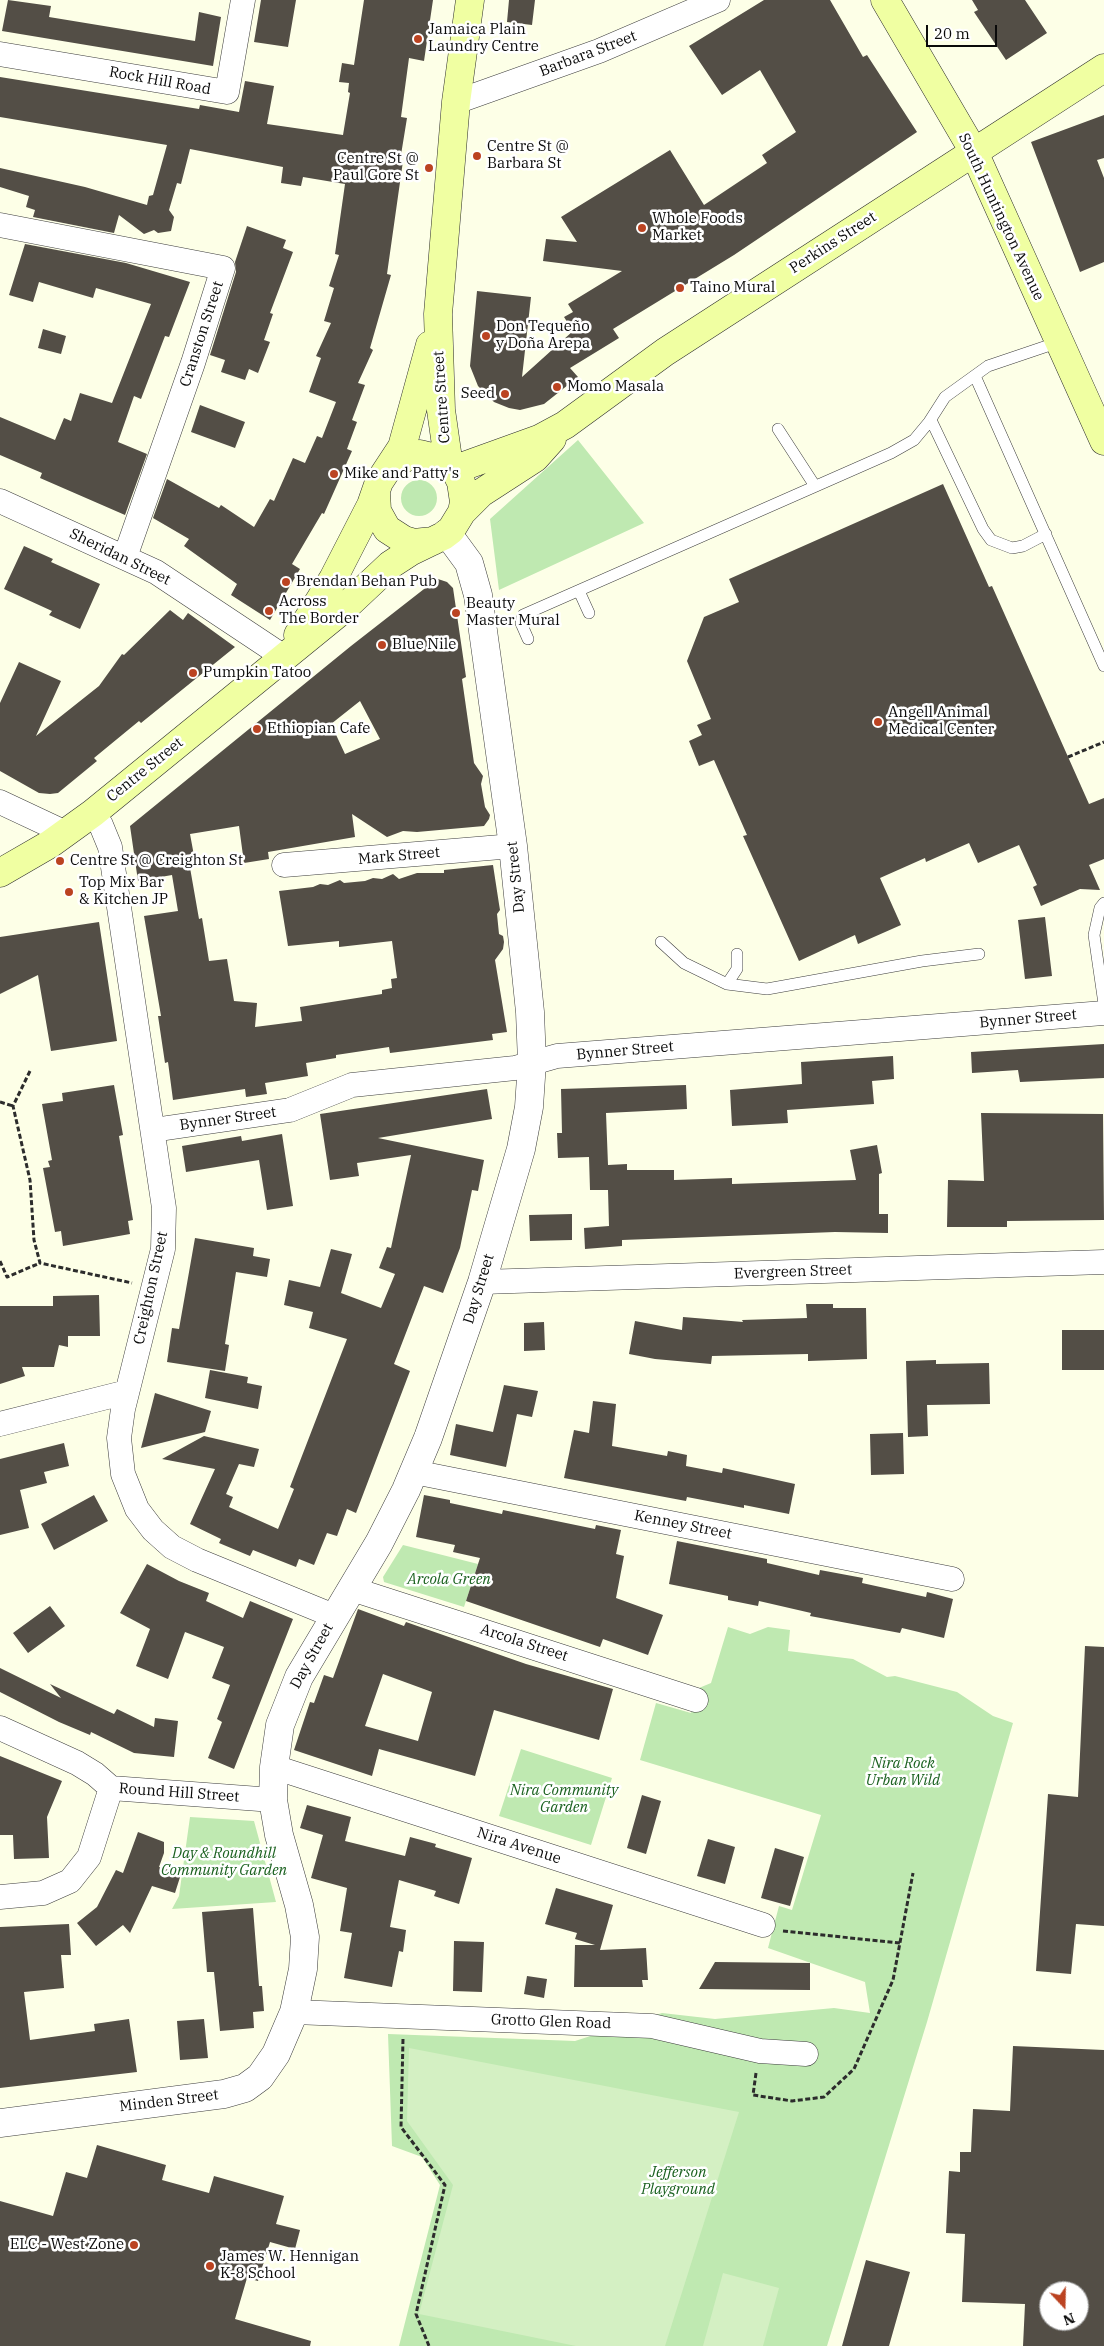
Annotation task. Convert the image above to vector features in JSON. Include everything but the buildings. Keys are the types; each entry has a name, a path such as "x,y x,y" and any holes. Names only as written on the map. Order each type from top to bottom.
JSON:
{"main road":[{"name":"Centre Street","path":"0,873 66,833 93,813 341,611 390,565 448,529 464,492 461,482 451,468 441,410 438,314 456,102 470,0"},
{"name":"South Huntington Avenue","path":"884,0 974,152 1104,441"},
{"name":"Perkins Street","path":"451,468 539,439 565,425 666,352 1104,68"},
{"name":"Centre Street","path":"284,657 333,579 376,492 378,482 391,465 406,437 438,314"},
{"name":"Perkins Street","path":"448,529 481,493 535,458 565,425"},
{"path":"391,465 409,456 420,454 440,459 451,468"},
{"path":"376,492 377,511 387,529 400,538 414,543 448,529"}],"street":[{"name":"Rock Hill Road","path":"0,54 227,92 243,0"},
{"name":"Barbara Street","path":"456,102 599,51 718,0"},
{"name":"Cranston Street","path":"0,225 223,268 193,364 125,557"},
{"name":"Sheridan Street","path":"0,500 125,557 174,582 284,657"},
{"name":"Day Street","path":"294,2012 303,1969 305,1937 299,1905 279,1835 273,1800 277,1737 287,1702 313,1650 379,1542 414,1472 454,1365 482,1282 525,1134 530,1106 532,1062 530,1012 513,846 476,584 469,564 448,529"},
{"path":"0,802 66,833"},
{"name":"Creighton Street","path":"93,813 101,825 110,847 163,1189 164,1236 127,1392 119,1438 123,1474 137,1509 153,1530 172,1547 197,1560 334,1616"},
{"name":"Mark Street","path":"284,865 513,846"},
{"name":"Bynner Street","path":"153,1130 290,1110 342,1088 358,1084 515,1068 556,1056 1104,1013"},
{"name":"Evergreen Street","path":"482,1282 1104,1262"},
{"path":"0,1424 127,1392"},
{"name":"Kenney Street","path":"414,1472 952,1579"},
{"name":"Arcola Street","path":"352,1589 696,1700"},
{"path":"0,1728 77,1763 95,1774 111,1788"},
{"name":"Nira Avenue","path":"274,1767 763,1925"},
{"name":"Round Hill Street","path":"0,1897 43,1894 70,1881 84,1866 92,1851 111,1788 273,1800"},
{"name":"Grotto Glen Road","path":"294,2012 652,2026 760,2051 806,2054"},
{"name":"Minden Street","path":"0,2123 224,2094 245,2088 260,2077 276,2054 294,2012"}],"lane":[{"path":"528,639 521,623 523,616 891,453 914,440 931,420 945,397 988,366 1059,342"},
{"path":"975,376 1104,666"},
{"path":"931,420 982,529 991,540 1012,548 1023,546 1046,534"},
{"path":"778,429 815,486"},
{"path":"579,590 589,613"},
{"path":"1104,903 1100,908 1094,934 1104,1004"},
{"path":"661,942 684,963 727,984 767,989 922,961 979,954"},
{"path":"727,984 737,968 737,954"}],"path":[{"path":"1068,758 1104,742"},
{"path":"30,1071 13,1106 30,1180 34,1240 40,1263"},
{"path":"0,1102 13,1106"},
{"path":"0,1261 7,1277 40,1263 135,1284"},
{"path":"753,2096 792,2101 824,2097 854,2069 893,1980 913,1873"},
{"path":"763,1925 785,1932 900,1942"},
{"path":"404,2031 401,2127 445,2185 416,2314 429,2346"}],"green space":[{"path":"578,440 644,523 499,590 490,519"},
{"path":"419,480 431,486 437,498 431,510 419,516 407,510 401,498 407,486"},
{"name":"Arcola Green","path":"403,1545 478,1564 464,1607 384,1582 383,1577"},
{"name":"Jefferson Playground","path":"728,1627 750,1634 768,1627 790,1630 788,1651 853,1659 887,1677 895,1676 957,1692 993,1716 1013,1723 927,2022 827,2346 399,2346 440,2185 422,2157 392,2146 388,2034 575,2041 662,2013 715,2019 834,2008 870,2013 865,1982 768,1948 779,1906 792,1910 821,1815 640,1760 656,1703 691,1713 699,1688 711,1683"},
{"name":"Nira Community Garden","path":"521,1749 612,1778 591,1845 499,1816"},
{"name":"Day & Roundhill Community Garden","path":"190,1817 254,1821 276,1902 172,1909 179,1896"},
{"path":"409,2048 739,2112 665,2346 576,2346 419,2314 453,2185 407,2121"},
{"path":"723,2273 779,2288 763,2346 703,2346"}],"place":[{"name":"Jamaica Plain Laundry Centre","path":"418,39"},
{"name":"Centre St @ Barbara St","path":"477,156"},
{"name":"Centre St @ Paul Gore St","path":"429,168"},
{"name":"Whole Foods Market","path":"642,228"},
{"name":"Taino Mural","path":"680,288"},
{"name":"Don Tequeño y Doña Arepa","path":"486,336"},
{"name":"Momo Masala","path":"557,387"},
{"name":"Seed","path":"505,394"},
{"name":"Mike and Patty's","path":"334,474"},
{"name":"Brendan Behan Pub","path":"286,582"},
{"name":"Across The Border","path":"269,611"},
{"name":"Beauty Master Mural","path":"456,613"},
{"name":"Blue Nile","path":"382,645"},
{"name":"Pumpkin Tatoo","path":"193,673"},
{"name":"Angell Animal Medical Center","path":"878,722"},
{"name":"Ethiopian Cafe","path":"257,729"},
{"name":"Centre St @ Creighton St","path":"60,861"},
{"name":"Top Mix Bar & Kitchen JP","path":"69,892"},
{"name":"ELC - West Zone","path":"134,2245"},
{"name":"James W. Hennigan K-8 School","path":"210,2266"}],"park label":[{"name":"Nira Rock Urban Wild","path":"903,1772"}]}
